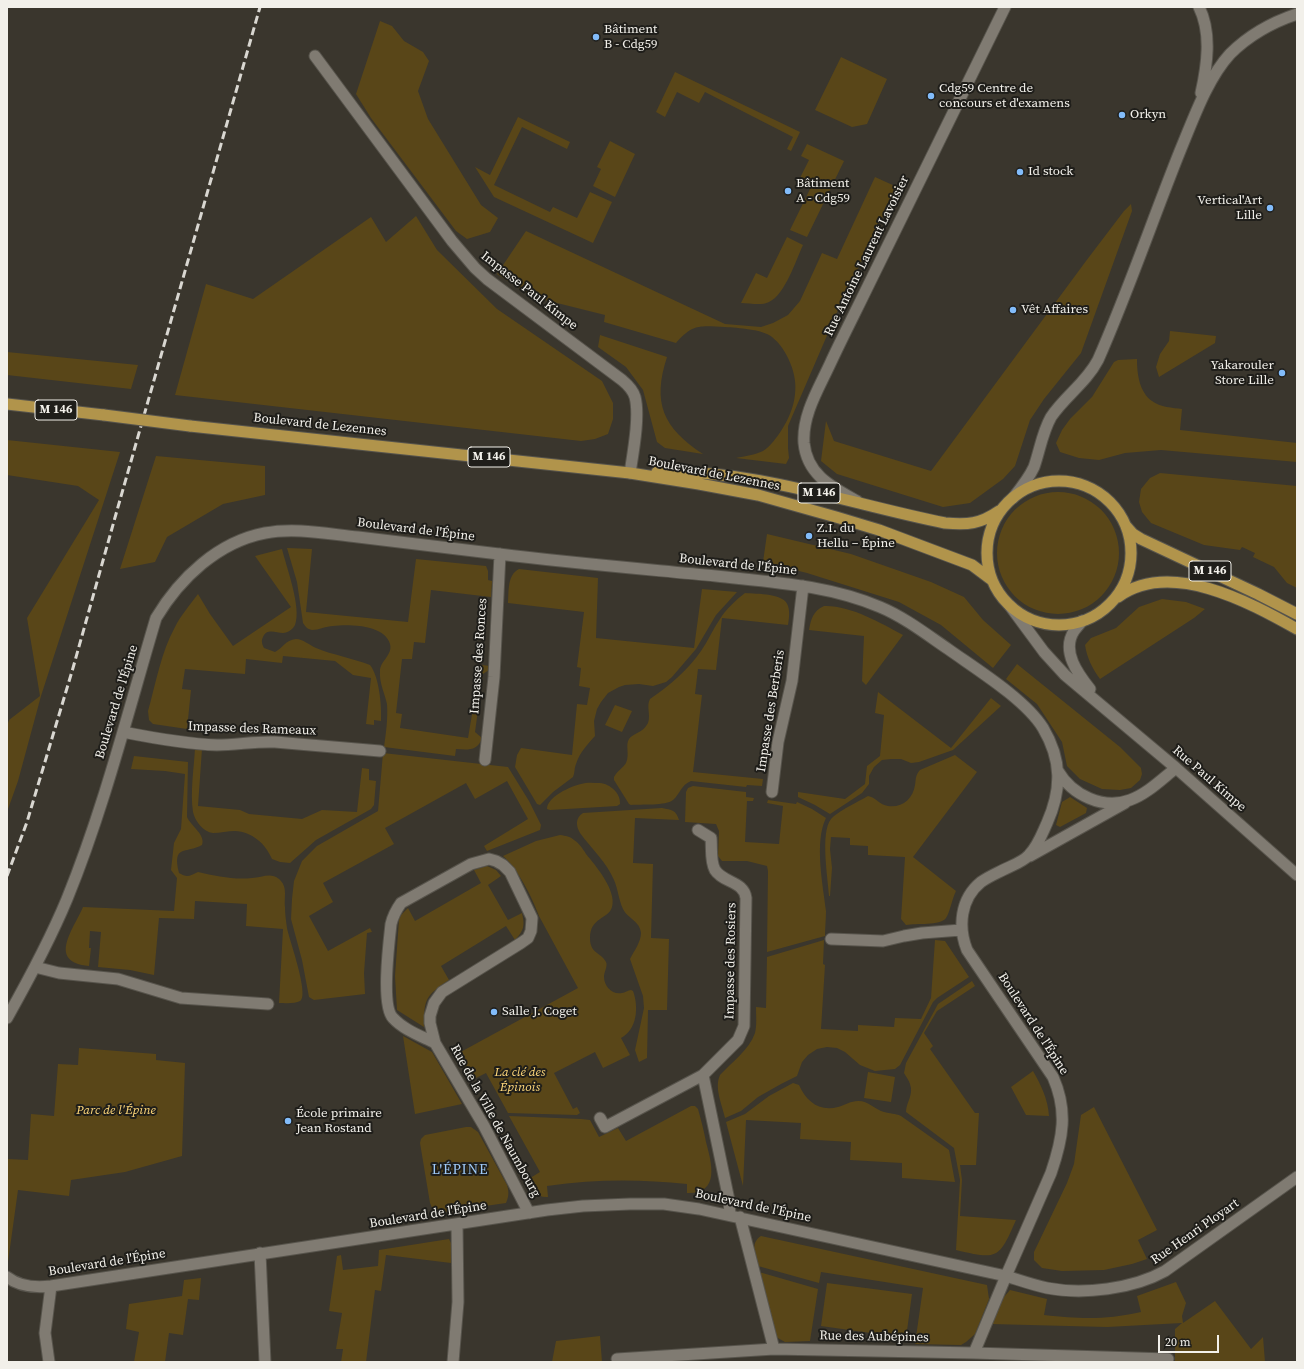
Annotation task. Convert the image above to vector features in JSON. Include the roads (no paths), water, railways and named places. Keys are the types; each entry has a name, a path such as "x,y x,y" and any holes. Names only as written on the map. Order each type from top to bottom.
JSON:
{"main road":[{"name":"Boulevard de Lezennes","path":"7,404 190,426 630,472 699,484 758,495 880,530 965,562 977,568 992,580"},
{"name":"Boulevard de Lezennes","path":"630,472 682,471 746,478 777,483 927,519 963,525 985,520 1002,510"},
{"path":"1060,481 1077,483 1092,489 1106,499 1117,511 1125,525 1130,541 1130,564 1126,579 1114,600 1103,610 1082,622 1067,625 1044,624 1022,615 1010,606 999,594 992,580 987,556 988,540 993,524 1002,510 1013,498 1028,489 1043,483 1060,481"},
{"name":"M 146","path":"1125,525 1133,534 1141,539 1251,590 1297,614"},
{"name":"M 146","path":"1114,600 1123,593 1144,585 1164,582 1190,585 1213,590 1251,605 1297,629"}],"street":[{"name":"Rue Antoine Laurent Lavoisier","path":"860,503 823,480 813,470 807,458 804,442 810,410 847,329 1005,7"},
{"path":"1196,113 1204,79 1207,57 1207,37 1204,20 1199,7"},
{"path":"1013,498 1030,476 1042,438 1051,418 1059,407 1090,374 1098,360 1168,181 1196,113 1210,84 1222,64 1252,36 1267,27 1297,14"},
{"name":"Impasse Paul Kimpe","path":"315,56 452,241 475,268 501,290 622,380 632,390 635,396 636,414 630,472"},
{"name":"Boulevard de l'Épine","path":"7,1018 35,967 67,899 86,849 156,618 167,601 187,578 200,566 213,556 242,540 266,533 279,531 300,531 803,586 847,595 880,607 906,620 1015,698 1034,715 1047,735 1056,758 1058,771 1058,792 1043,835 1028,857"},
{"name":"Impasse des Ronces","path":"485,760 494,677 500,554"},
{"name":"Impasse des Berberis","path":"772,792 778,742 792,681 803,586"},
{"name":"Rue Paul Kimpe","path":"1010,606 1044,652 1065,675 1176,768 1297,875"},
{"name":"Rue Paul Kimpe","path":"1082,622 1073,631 1071,639 1071,657 1073,666 1102,706"},
{"name":"Impasse des Rameaux","path":"122,732 193,743 217,745 275,742 380,751"},
{"name":"Boulevard de l'Épine","path":"7,1277 21,1285 40,1287 51,1286 529,1213 583,1206 642,1204 682,1206 735,1216 1006,1276 1056,1158 1062,1135 1063,1110 1058,1087 1053,1077 968,950 961,930 964,908 974,889 991,876 1131,800 1176,768"},
{"name":"Boulevard de l'Épine","path":"1058,771 1071,788 1091,799 1112,802 1131,800"},
{"name":"Impasse des Rosiers","path":"600,1118 605,1127 703,1075 738,1040 744,1026 745,893 741,887 725,879 715,869 712,862 711,838 698,830"},
{"name":"Rue de la Ville de Naumbourg","path":"435,1043 403,1027 392,1017 388,999 387,983 391,924 393,916 401,903 471,864 489,859 496,861 510,872 530,914 532,925 531,931 528,938 521,943 442,992 434,1002 430,1016 430,1023 435,1043 484,1126 529,1213"},
{"path":"831,939 883,941 922,933 961,930"},
{"path":"35,967 59,973 118,978 181,998 268,1004"},
{"path":"703,1075 729,1200 774,1349"},
{"name":"Rue Henri Ployart","path":"1006,1276 1048,1288 1087,1290 1119,1287 1147,1280 1165,1271 1297,1177"},
{"path":"453,1362 458,1302 457,1225"},
{"path":"260,1254 265,1362"},
{"path":"974,1353 1006,1276"},
{"path":"49,1362 45,1333 51,1286"},
{"name":"Rue des Aubépines","path":"617,1359 774,1349 1168,1359"}],"railway":[{"path":"7,876 27,822 73,668 260,7"}],"place":[{"name":"Bâtiment B - Cdg59","path":"596,37"},
{"name":"Cdg59 Centre de concours et d'examens","path":"931,96"},
{"name":"Orkyn","path":"1122,115"},
{"name":"Id stock","path":"1020,172"},
{"name":"Bâtiment A - Cdg59","path":"788,191"},
{"name":"Vertical'Art Lille","path":"1270,208"},
{"name":"Vêt Affaires","path":"1013,310"},
{"name":"Yakarouler Store Lille","path":"1282,373"},
{"name":"Z.I. du Hellu – Épine","path":"809,536"},
{"name":"Salle J. Coget","path":"494,1012"},
{"name":"École primaire Jean Rostand","path":"288,1121"}],"district":[{"name":"L'ÉPINE","path":"460,1170"}],"park label":[{"name":"La clé des Épinois","path":"520,1080"},
{"name":"Parc de l'Épine","path":"116,1111"}]}
